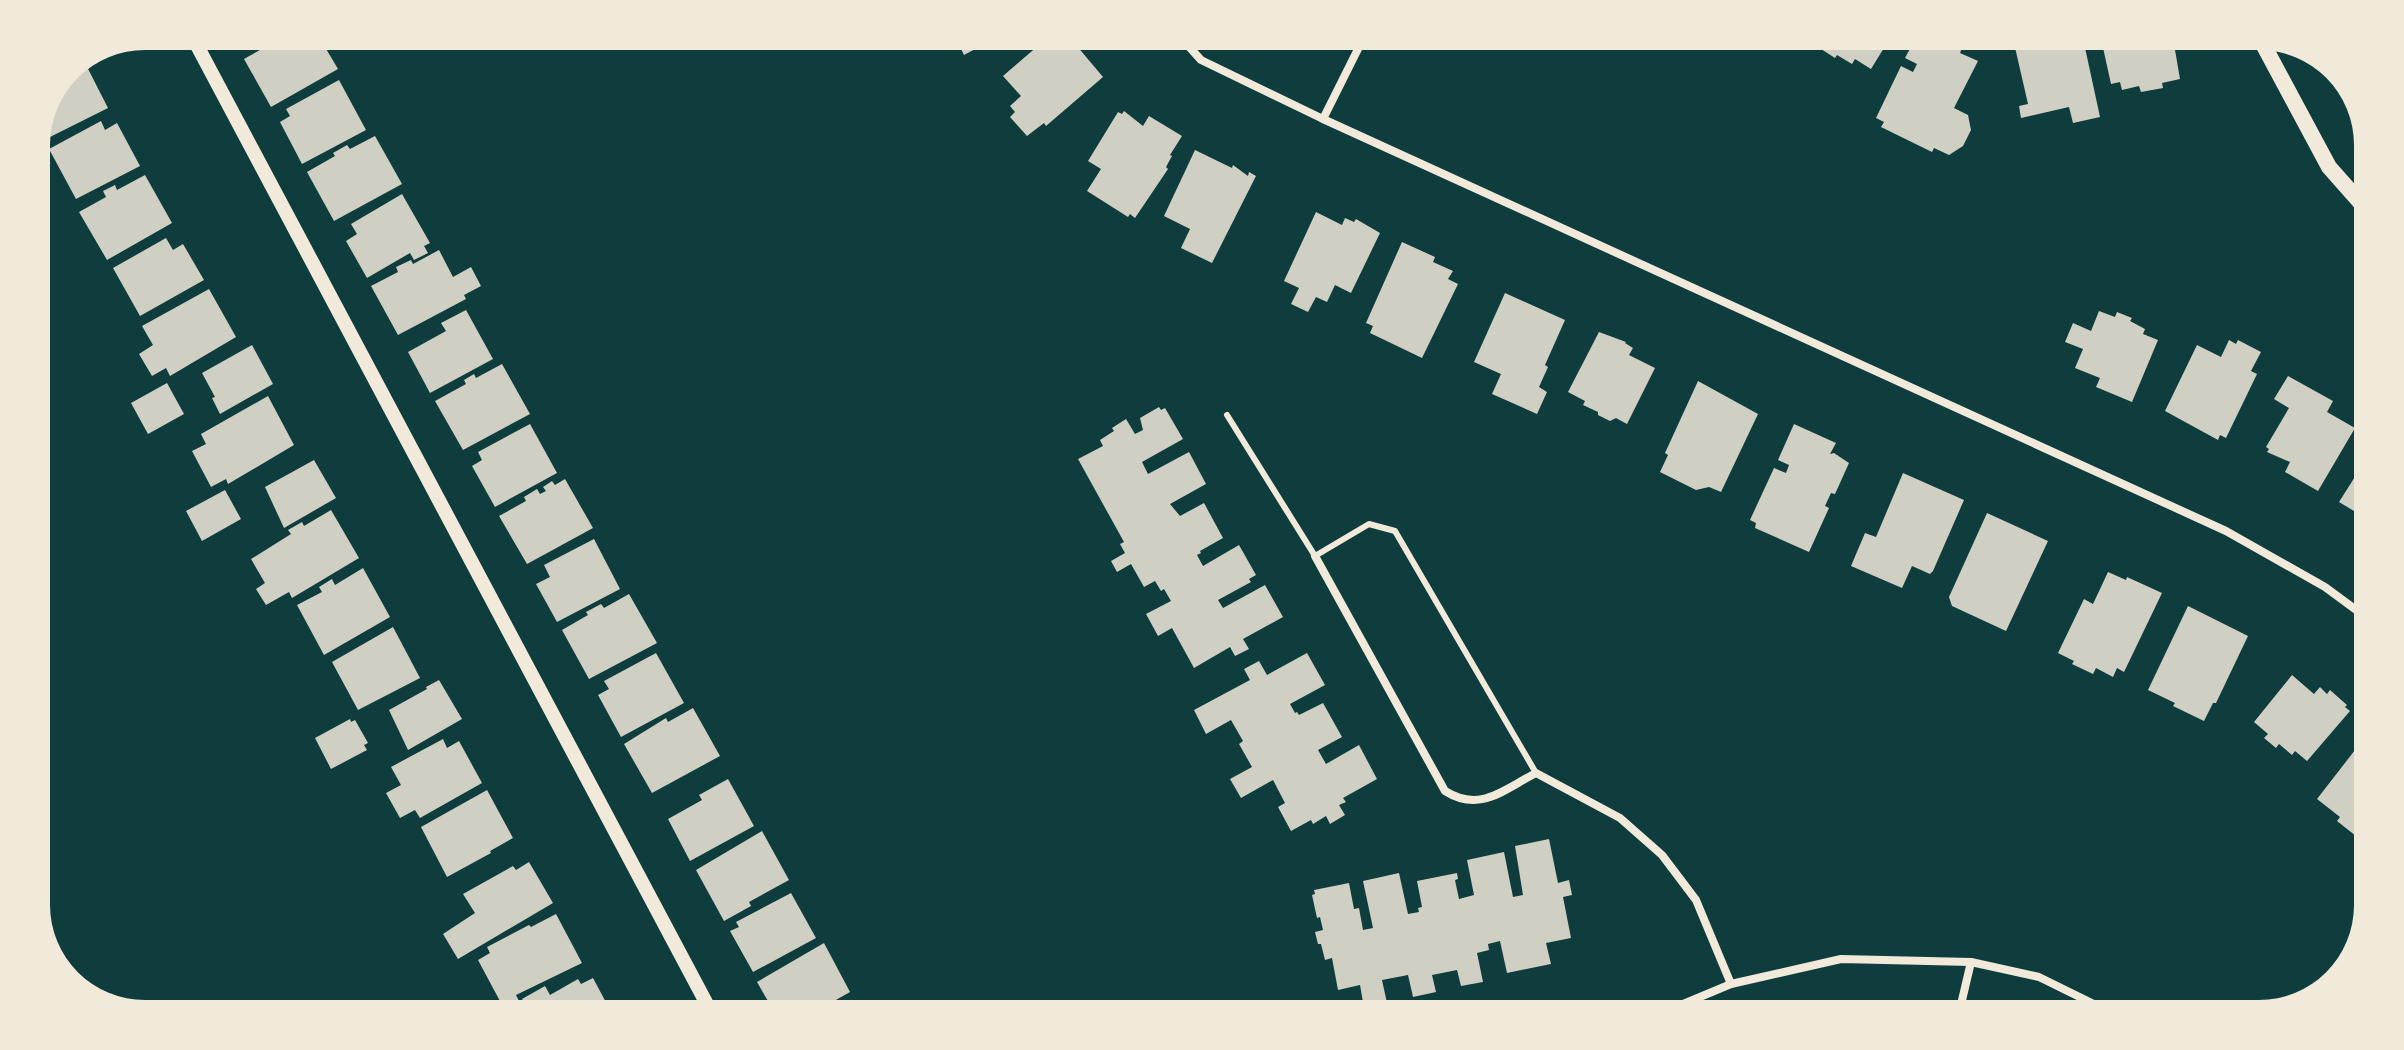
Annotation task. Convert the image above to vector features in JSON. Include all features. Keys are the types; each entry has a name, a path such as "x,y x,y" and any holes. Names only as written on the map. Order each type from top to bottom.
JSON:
{"main road":[{"path":"2267,51 2329,167 2354,195"}],"street":[{"path":"199,50 705,1000"},
{"path":"1192,50 1201,60 1323,119 2226,531 2325,587 2354,608"},
{"path":"1323,119 1358,50"},
{"path":"1315,556 1445,791 1460,801 1483,801 1536,773 1620,818 1662,855 1696,900 1731,984"},
{"path":"1693,1000 1731,984 1841,959 1971,962 2039,977 2086,1000"},
{"path":"1962,1000 1971,962"}],"lane":[{"path":"1227,415 1315,556 1369,524 1395,531 1536,773"}],"building":[{"path":"260,50 327,50 338,69 271,107 244,59"},
{"path":"1033,50 1080,50 1103,77 1046,126 1044,123 1027,136 1010,117 1015,112 1010,106 1021,96 1003,76"},
{"path":"1823,50 1883,50 1871,69 1855,59 1852,64 1837,55 1835,58"},
{"path":"1909,50 1961,50 1960,53 1978,61 1954,108 1968,115 1971,130 1963,146 1949,155 1934,148 1932,152 1881,127 1884,122 1876,118 1901,66 1913,72 1917,64 1905,58"},
{"path":"2016,50 2086,50 2100,117 2073,123 2069,107 2021,118 2019,106 2028,104"},
{"path":"2104,50 2175,50 2180,79 2162,83 2163,88 2141,92 2139,86 2122,90 2120,82 2111,84"},
{"path":"88,69 108,108 50,137 60,103 70,87"},
{"path":"339,80 366,130 302,164 280,122 290,116 286,109"},
{"path":"1124,111 1143,126 1149,116 1182,136 1170,155 1168,169 1135,218 1130,214 1128,217 1087,191 1101,169 1088,161 1118,112 1122,114"},
{"path":"101,121 105,130 117,123 140,166 76,199 50,148"},
{"path":"375,136 402,184 334,221 307,172 335,156 333,153 347,145 350,149"},
{"path":"1195,150 1232,168 1233,165 1248,176 1249,172 1256,176 1212,263 1181,248 1190,229 1164,216"},
{"path":"145,175 172,223 107,260 79,212 106,197 103,191 115,185 117,190"},
{"path":"402,194 430,243 424,246 428,253 414,260 410,253 367,278 346,241 357,234 351,224"},
{"path":"1316,212 1342,225 1345,218 1354,222 1356,219 1380,233 1351,293 1335,285 1327,302 1316,297 1308,312 1291,304 1299,288 1284,281"},
{"path":"166,238 173,250 183,244 204,280 140,316 113,268"},
{"path":"1402,242 1435,257 1433,262 1453,271 1448,279 1458,284 1422,358 1370,333 1373,326 1366,323"},
{"path":"439,250 453,277 471,267 481,286 464,295 466,299 398,335 371,286 398,272 396,267 411,260 413,264"},
{"path":"209,289 236,337 170,376 166,368 152,376 139,354 153,345 142,326"},
{"path":"1505,293 1565,320 1545,365 1548,367 1539,387 1547,392 1537,414 1492,394 1501,374 1474,362"},
{"path":"466,310 493,359 430,393 408,352 446,331 441,323"},
{"path":"2099,311 2115,317 2117,312 2132,318 2130,321 2145,329 2143,334 2158,340 2132,402 2096,387 2100,378 2075,368 2083,349 2065,342 2073,323 2091,331"},
{"path":"1599,332 1626,342 1633,348 1629,355 1655,368 1627,424 1616,418 1610,421 1598,415 1598,412 1583,405 1585,401 1568,392"},
{"path":"2229,340 2236,344 2238,340 2261,352 2251,371 2257,374 2226,438 2220,435 2218,440 2165,411 2197,345 2221,357"},
{"path":"252,345 273,384 220,414 202,373"},
{"path":"502,364 530,414 463,450 435,401 466,384 464,380 474,374 476,378"},
{"path":"2288,376 2333,401 2327,412 2354,427 2318,491 2285,472 2290,462 2267,452 2269,449 2266,447 2289,408 2274,399"},
{"path":"1698,381 1758,414 1721,492 1709,487 1696,490 1660,472 1668,455 1665,453"},
{"path":"167,383 184,414 148,434 131,403"},
{"path":"268,396 294,445 228,484 226,479 211,487 192,451 206,444 201,434"},
{"path":"1159,407 1161,410 1165,408 1183,439 1142,462 1148,474 1189,452 1206,484 1170,504 1180,516 1204,503 1223,538 1197,555 1203,566 1239,545 1256,575 1249,579 1251,582 1218,600 1223,608 1265,585 1283,617 1243,639 1249,649 1235,656 1230,647 1194,668 1172,628 1158,636 1146,614 1171,601 1164,589 1161,591 1155,581 1144,587 1131,564 1117,572 1111,561 1125,553 1120,544 1124,542 1078,459 1103,446 1100,440 1126,419 1135,434 1143,430 1140,418"},
{"path":"530,424 557,473 495,507 472,466 482,460 478,452"},
{"path":"1794,424 1836,443 1830,454 1834,453 1849,463 1835,494 1831,493 1825,506 1829,508 1809,552 1755,528 1756,523 1750,520 1774,468 1786,473 1789,465 1778,460"},
{"path":"314,460 336,498 284,528 265,487"},
{"path":"1903,473 1964,500 1933,571 1930,574 1912,566 1902,588 1851,566 1865,533 1876,537"},
{"path":"2354,478 2354,511 2339,502"},
{"path":"565,479 593,528 527,564 499,516 526,501 524,497 537,489 540,494 546,491 543,487 552,481 555,485"},
{"path":"225,490 241,519 202,541 186,511"},
{"path":"331,510 359,558 292,598 289,592 266,605 256,589 265,583 251,559 291,534 288,530 302,522 304,526"},
{"path":"1987,513 2048,541 2006,631 1952,606 1949,597"},
{"path":"594,539 620,589 557,622 536,584 550,577 544,565"},
{"path":"363,568 390,617 324,655 297,605 322,592 319,587 332,579 335,585"},
{"path":"2108,572 2162,593 2124,672 2117,668 2113,677 2096,668 2093,674 2058,653 2084,599 2093,604"},
{"path":"629,594 657,643 589,679 562,630 588,615 586,612 601,604 604,608"},
{"path":"2188,606 2248,636 2204,721 2148,690"},
{"path":"393,627 420,678 358,710 332,662"},
{"path":"656,653 684,703 621,737 598,695 609,689 604,681"},
{"path":"1307,653 1325,685 1290,704 1295,713 1299,715 1323,703 1342,737 1318,750 1326,764 1359,745 1377,779 1343,798 1346,802 1339,805 1345,815 1330,824 1326,816 1313,824 1311,820 1291,831 1278,807 1285,803 1273,780 1241,798 1230,779 1252,767 1239,744 1243,741 1231,720 1206,734 1194,710 1250,680 1244,669 1259,661 1267,675"},
{"path":"2292,675 2314,694 2320,687 2327,694 2330,690 2350,711 2307,761 2295,751 2292,755 2279,744 2276,748 2264,738 2268,734 2254,722"},
{"path":"439,680 462,719 408,750 389,710"},
{"path":"693,708 720,756 652,793 624,744 666,718 668,722"},
{"path":"350,719 351,722 355,720 368,743 364,745 367,750 331,769 315,738"},
{"path":"443,739 447,748 459,741 482,783 420,818 415,810 400,818 386,793 401,785 391,767"},
{"path":"2354,751 2354,834 2337,821 2340,817 2317,799"},
{"path":"728,779 754,826 690,861 668,819 702,800 699,795"},
{"path":"487,790 513,838 447,877 421,827"},
{"path":"762,831 789,880 749,902 751,906 724,921 696,870"},
{"path":"1549,839 1558,883 1569,880 1572,895 1563,897 1571,938 1546,943 1551,964 1507,973 1500,941 1488,944 1489,950 1477,953 1483,982 1461,986 1457,970 1432,975 1436,992 1413,997 1408,975 1382,980 1386,1000 1363,1000 1360,985 1338,990 1332,958 1325,960 1315,932 1323,930 1320,917 1317,918 1312,895 1315,894 1314,890 1349,883 1354,909 1359,908 1363,930 1373,928 1363,881 1399,873 1408,914 1419,912 1418,908 1422,907 1417,881 1457,873 1458,879 1455,880 1459,899 1474,895 1467,860 1504,852 1513,897 1523,895 1515,846"},
{"path":"529,862 553,903 458,959 443,934 475,913 463,894 513,866 516,870"},
{"path":"791,893 816,938 753,972 730,931 739,927 736,922"},
{"path":"556,914 582,963 516,995 518,1000 499,1000 478,960 490,953 487,947 529,925 531,927"},
{"path":"824,943 850,992 836,1000 767,1000 757,982"},
{"path":"593,978 605,1000 522,999 545,986 550,995 578,979 581,984"}]}
